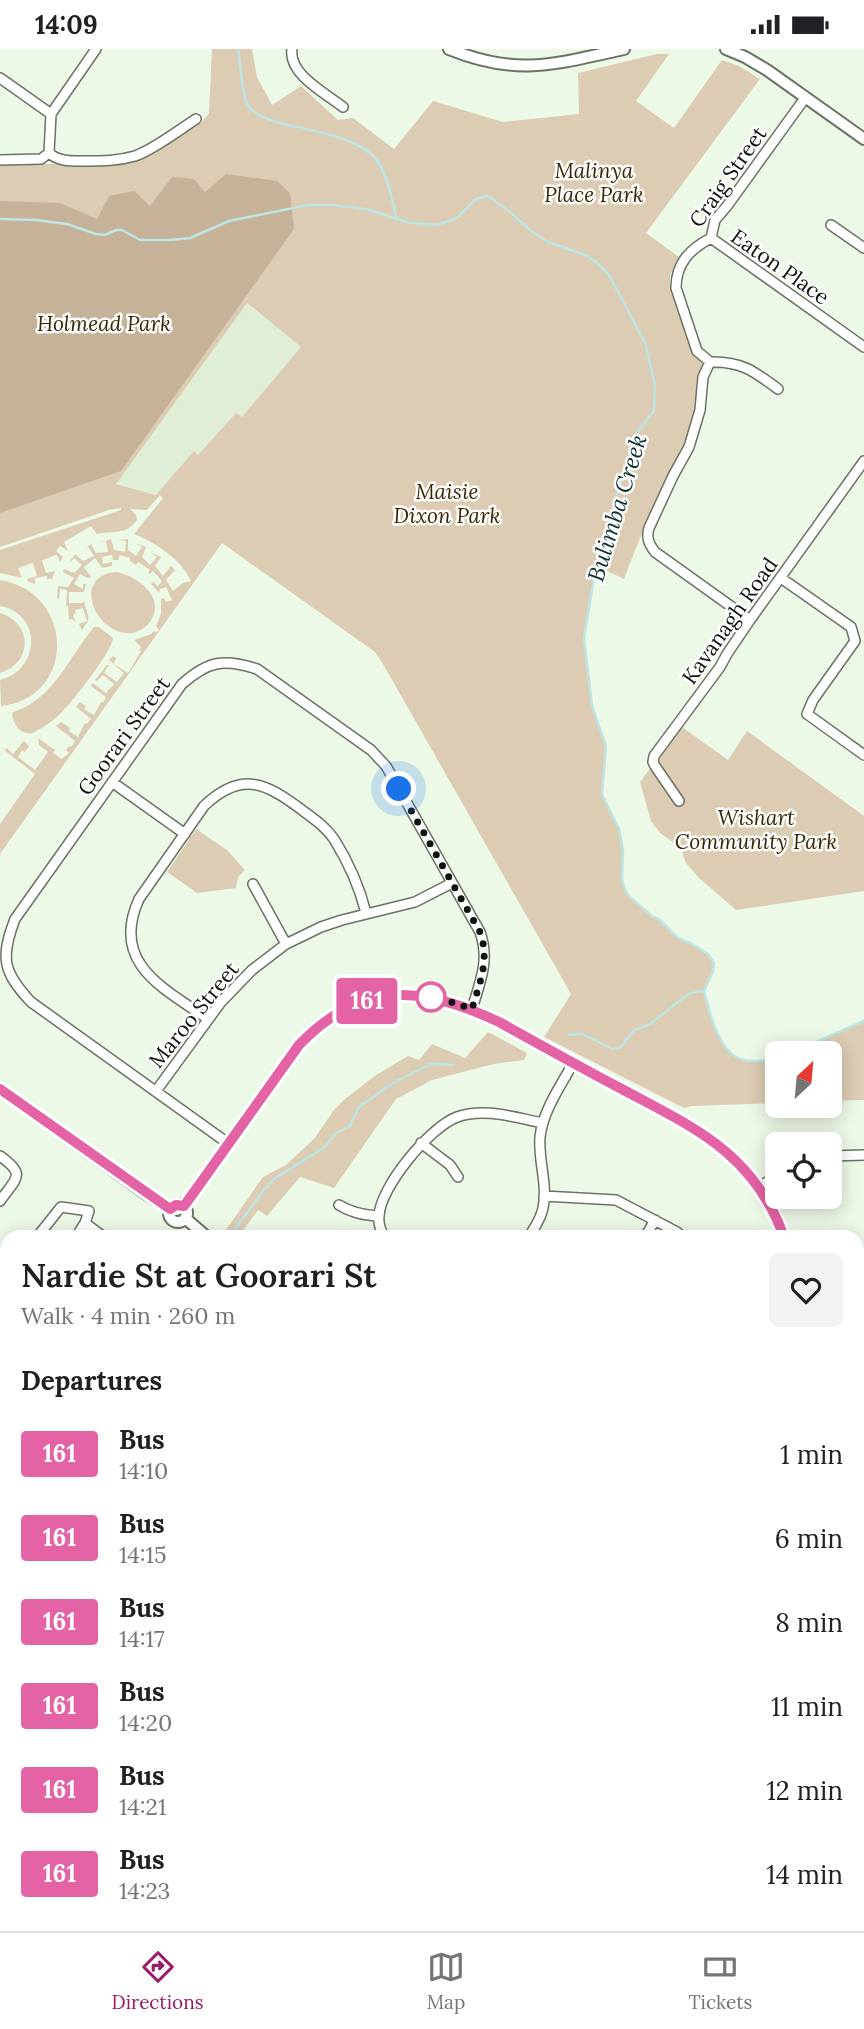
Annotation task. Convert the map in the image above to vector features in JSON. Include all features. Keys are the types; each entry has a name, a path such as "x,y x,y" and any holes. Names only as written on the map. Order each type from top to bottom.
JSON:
{"street":[{"path":"49,153 51,114 96,49"},
{"path":"292,49 292,62 298,72 343,107"},
{"path":"449,49 483,61 519,67 558,63 624,49"},
{"path":"726,49 767,70 862,134"},
{"path":"0,78 51,114"},
{"name":"Craig Street","path":"710,362 697,351 676,288 676,277 687,254 710,238 715,220 805,98"},
{"path":"49,153 55,158 68,161 124,159 138,155 196,119"},
{"path":"0,159 41,159 49,153"},
{"path":"831,225 864,248"},
{"name":"Eaton Place","path":"710,238 864,348"},
{"path":"750,620 655,552 647,535 653,517 693,437 700,410 703,377 710,362 736,363 748,367 778,389"},
{"name":"Kavanagh Road","path":"679,801 655,766 654,756 720,667 750,620 864,461"},
{"path":"781,578 851,627 860,641 813,700 807,714 864,755"},
{"name":"Goorari Street","path":"229,1144 31,1002 15,985 6,964 6,942 15,919 182,684 199,669 219,663 239,663 257,669 371,750 386,766 485,945 485,962 472,1009"},
{"path":"112,782 185,834"},
{"path":"208,1019 154,981 142,968 130,941 130,928 139,899 204,806 226,789 251,784 266,787 321,824 359,885 366,913"},
{"name":"Maroo Street","path":"156,1091 237,984 271,954 321,927 415,902 452,883"},
{"path":"253,884 286,944"},
{"path":"0,1089 170,1209 173,1220 178,1221 299,1045 315,1029 335,1014 357,1003 400,995 424,996 472,1009 705,1135 731,1155 760,1187 781,1230"},
{"path":"533,1230 540,1219 544,1196 540,1139 543,1123 573,1063"},
{"path":"382,1230 379,1216 383,1199 390,1185 429,1135 457,1117 476,1113 496,1113 543,1123"},
{"path":"421,1143 450,1165 458,1177"},
{"path":"842,1156 864,1155"},
{"path":"0,1156 14,1166 17,1172 16,1178 0,1200"},
{"path":"760,1187 765,1183"},
{"path":"544,1196 616,1201 671,1230"},
{"path":"339,1205 360,1214 379,1216"},
{"path":"43,1230 58,1208 65,1206 89,1211 80,1230"},
{"path":"184,1212 201,1230"},
{"path":"649,1230 655,1220"},
{"path":"85,1223 94,1230"}],"shaded area":[{"path":"246,303 301,347 242,418 236,413 198,456 194,452 156,495 116,483"}],"green space":[{"path":"212,49 252,49 257,77 272,105 301,86 338,120 353,118 394,149 433,101 503,122 579,114 578,73 657,54 669,54 636,101 674,128 722,60 739,66 760,79 646,233 679,257 670,275 670,289 693,353 703,363 689,435 645,526 624,579 596,566 584,638 592,706 606,746 602,793 619,829 625,890 678,938 708,954 714,963 704,991 716,1031 735,1056 744,1060 765,1060 765,1103 684,1108 544,1037 571,994 383,664 375,652 222,543 0,854 0,824 35,774 0,747 5,750 7,748 13,754 24,741 29,746 25,752 22,750 18,757 35,770 48,752 39,745 38,738 55,750 53,753 62,759 69,753 66,750 68,747 75,741 56,726 61,722 78,737 85,723 91,719 76,707 80,702 86,706 84,709 94,715 106,697 91,686 93,683 106,693 114,684 103,675 95,680 107,665 104,673 117,682 124,673 109,660 113,656 116,658 114,664 128,673 141,651 141,647 134,640 159,630 156,626 161,614 161,599 164,598 166,602 172,600 166,587 160,589 159,593 151,584 153,582 158,586 162,581 153,571 148,573 150,570 138,562 136,565 130,558 120,555 118,560 113,560 112,555 102,557 103,564 112,562 112,566 102,568 95,558 84,567 91,577 80,574 74,584 83,589 83,584 86,584 84,592 69,592 69,603 84,601 88,618 87,621 83,608 75,610 75,621 69,620 67,590 60,589 59,600 57,597 58,586 68,587 74,578 63,572 64,569 74,573 82,565 74,558 68,564 75,554 83,561 94,556 88,547 85,549 91,544 96,553 108,552 106,541 98,543 111,539 114,550 125,552 126,541 118,540 128,539 128,550 136,556 142,547 135,543 146,547 142,557 150,565 157,557 150,552 161,557 155,566 163,576 171,566 175,570 166,580 173,591 183,583 191,581 181,566 167,553 134,534 163,498 160,495 147,510 130,509 137,520 128,528 97,534 91,526 64,542 68,551 60,546 56,551 63,557 60,562 57,555 42,560 46,573 55,571 52,579 47,579 47,576 35,578 35,584 27,581 37,576 33,563 18,568 22,578 0,573 0,550 121,508 0,547 0,164 113,164 201,123 209,113","holes":["247,303 301,347 242,417 236,413 198,455 194,451 156,495 116,484"]},
{"name":"Holmead Park","path":"226,174 277,181 290,193 294,229 121,471 0,513 0,201 60,203 97,219 109,196 134,191 150,206 172,177 194,179 205,192"},
{"path":"116,572 132,577 141,584 154,602 152,619 144,628 132,633 119,632 108,626 93,606 91,595 94,584 102,576"},
{"path":"0,580 25,589 43,604 54,624 57,645 54,666 43,685 25,699 1,706 0,680 23,665 31,642 23,619 14,611 0,606"},
{"path":"0,613 19,625 25,643 19,661 0,673"},
{"path":"94,627 99,627 113,638 99,665 57,717 33,733 25,733 19,729 14,722 13,712 27,706 50,688"},
{"name":"Wishart Community Park","path":"682,727 728,760 747,731 864,816 864,891 736,910 699,878 686,863 680,847 660,833 651,821 640,782"},
{"path":"196,829 227,850 245,870 238,877 236,888 197,893 167,872"},
{"path":"864,1021 864,1100 842,1101 842,1041 818,1041"},
{"path":"488,1032 527,1053 524,1060 494,1064 432,1080 396,1099 334,1188 300,1177 267,1216 258,1210 243,1230 226,1230 263,1177 286,1165 314,1139 345,1099 376,1075 408,1056 419,1060 432,1044 465,1058"}],"waterway":[{"path":"238,49 244,95 249,107 273,121 327,134 363,148 377,161 385,176 396,219"},
{"name":"Bulimba Creek","path":"0,219 67,224 105,235 122,230 140,240 170,240 190,238 229,221 308,205 366,209 410,223 437,225 457,218 476,199 488,196 531,231 548,242 588,256 609,275 645,343 655,385 654,411 639,430 596,566 584,638 592,706 606,746 602,794 619,829 625,890 678,938 708,954 714,963 704,991 716,1031 735,1056 744,1060 765,1060"},
{"path":"569,1035 583,1034 613,1049 621,1047 633,1031 650,1024 692,992 704,991"},
{"name":"Bulimba Creek","path":"818,1041 864,1021"},
{"path":"234,1230 275,1178 325,1147 336,1133 350,1126 359,1107 393,1083 431,1064 454,1065"}],"bus line":[{"name":"161","path":"0,1089 170,1209 179,1204 184,1206 299,1045 315,1029 335,1014 357,1003 400,995 424,996 472,1009 499,1022 705,1135 731,1155 760,1187 781,1230"}],"route":[{"path":"399,789 485,945 485,962 472,1009 424,996 431,997"}],"park label":[{"name":"Malinya Place Park","path":"594,183"},
{"name":"Maisie Dixon Park","path":"447,504"}]}
